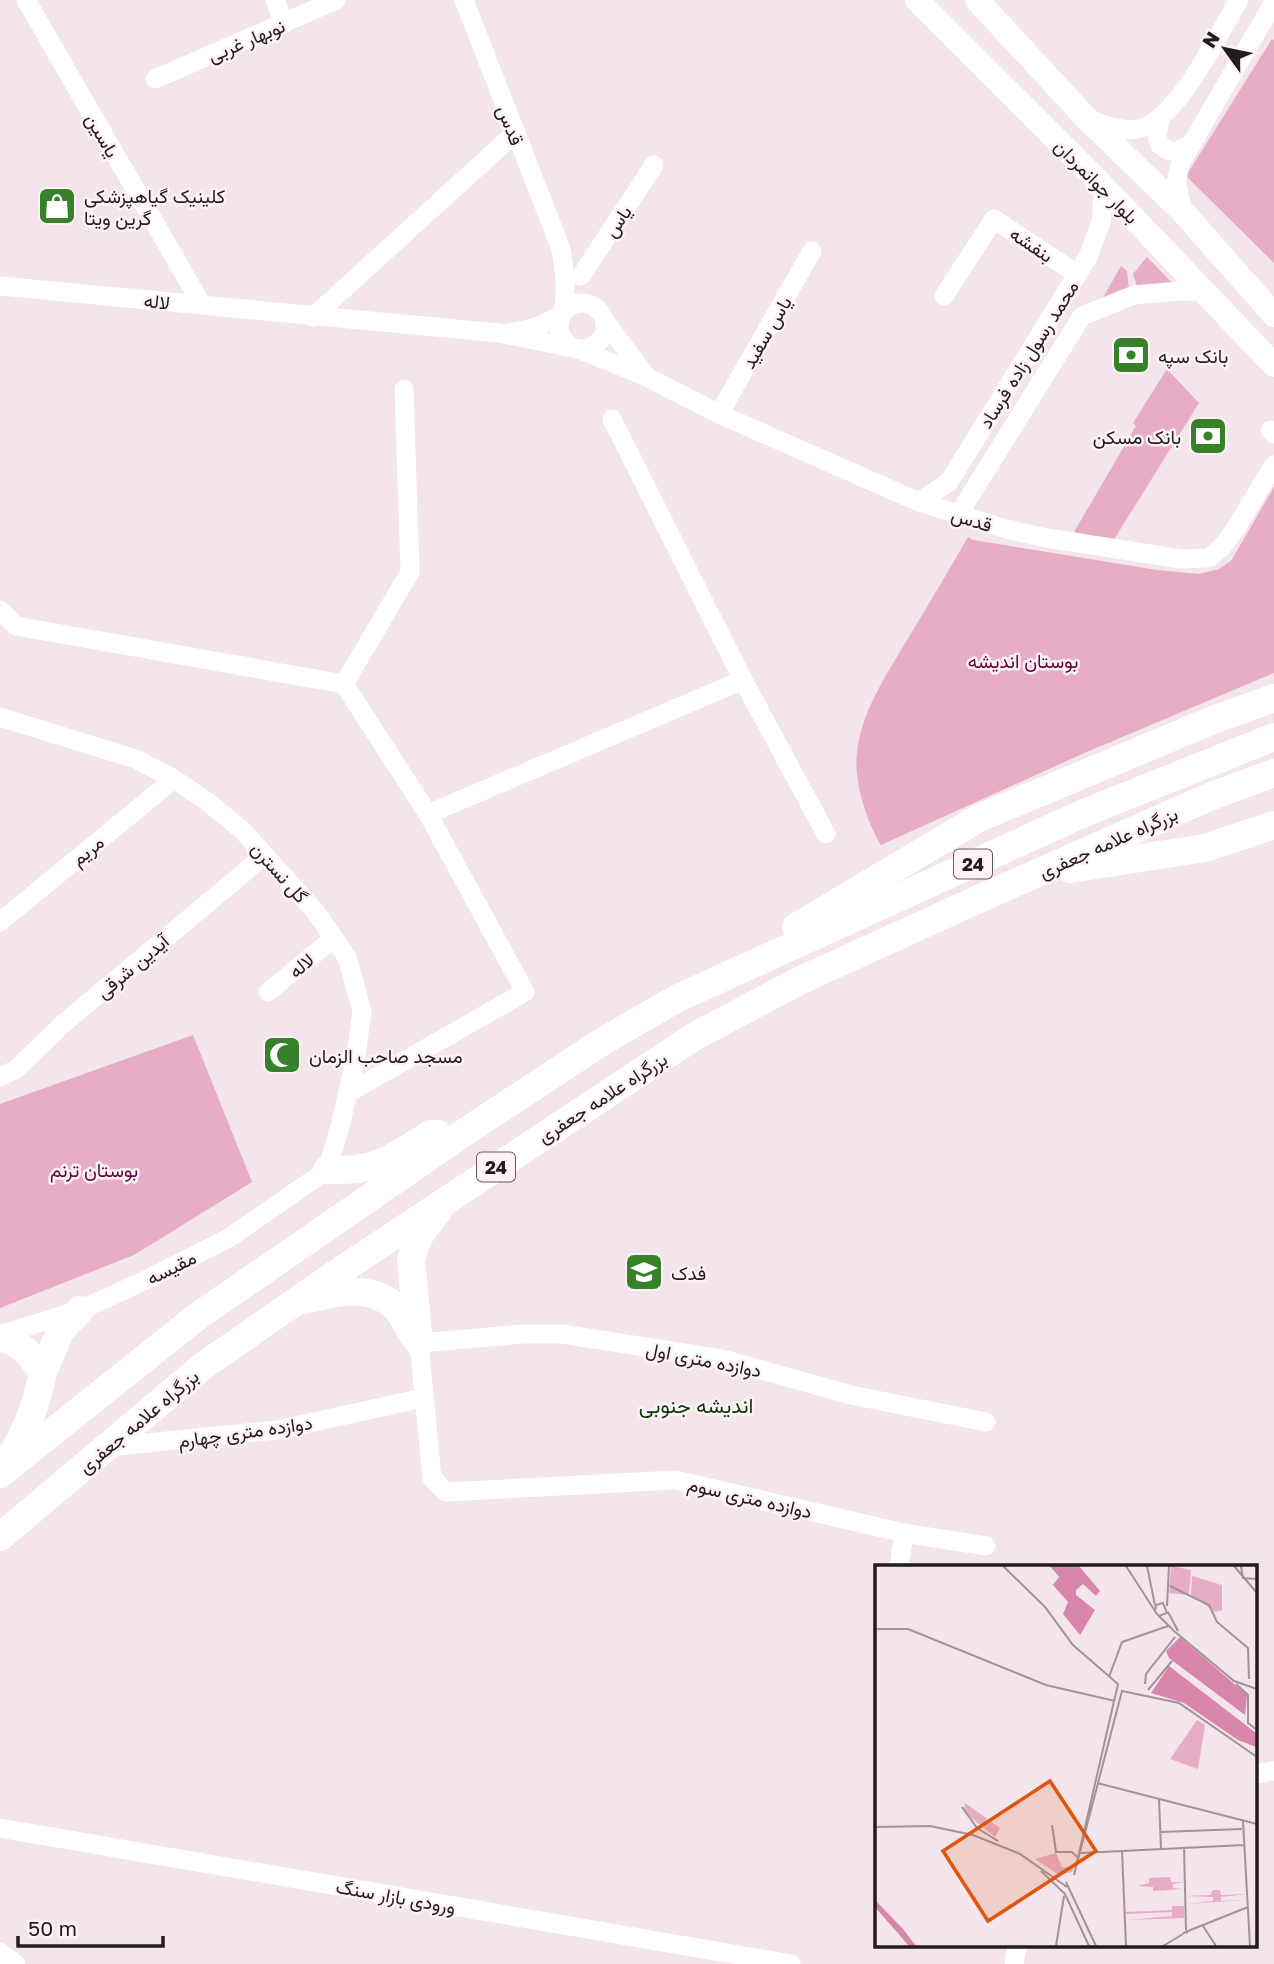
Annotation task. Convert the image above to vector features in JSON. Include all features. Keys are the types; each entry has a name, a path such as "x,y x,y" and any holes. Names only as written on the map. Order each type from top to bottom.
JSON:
{"highway":[{"path":"1213,720 1230,701 1274,684"},
{"path":"676,999 979,818 1213,720 1274,698"},
{"name":"بزرگراه علامه جعفری","path":"0,1473 198,1316 462,1134 600,1043 676,999 1084,813 1274,737"},
{"name":"بزرگراه علامه جعفری","path":"0,1537 203,1366 287,1306 695,1036 801,980 1209,797 1274,773"},
{"path":"1040,873 1205,848 1274,825"},
{"path":"327,1170 352,1171 376,1167 430,1135 462,1134"},
{"path":"418,1343 411,1259 419,1236 450,1197"},
{"path":"287,1306 328,1293 377,1294 396,1308 418,1343"},
{"path":"0,1473 30,1421 43,1372 61,1330 80,1310"},
{"path":"0,1336 14,1341 28,1352 43,1372"}],"main road":[{"name":"بلوار جوانمردان","path":"916,0 1104,187 1274,365"},
{"name":"بلوار جوانمردان","path":"977,0 1087,119 1184,213 1274,315"}],"street":[{"name":"یاسین","path":"26,0 202,305"},
{"path":"275,0 284,24"},
{"name":"نوبهار غربی","path":"155,79 337,0"},
{"name":"قدس","path":"464,0 561,249 581,276 601,314 647,377 719,414 919,502 1006,529 1181,559 1209,558 1216,553 1228,539 1274,465"},
{"path":"1087,119 1114,127 1138,129 1161,117 1179,99 1239,0"},
{"path":"1184,213 1176,182 1181,162 1274,2"},
{"path":"1161,117 1157,134 1159,144 1167,150 1177,152 1191,144"},
{"path":"313,317 515,133"},
{"name":"یاس","path":"581,276 654,165"},
{"name":"محمد رسول زاده فرساد","path":"919,502 949,482 1077,274 1095,242 1101,222 1104,187"},
{"name":"بنفشه","path":"944,296 994,219 1077,274"},
{"name":"قدس","path":"561,249 566,293 563,313"},
{"name":"یاس سفید","path":"719,414 812,251"},
{"name":"لاله","path":"0,286 499,334 578,349 647,377"},
{"name":"محمد رسول زاده فرساد","path":"958,515 1082,316 1135,295 1205,292"},
{"path":"499,334 530,330 547,323 575,304 590,304 601,314 604,336 599,342 585,349 578,349 564,341 561,335 559,327 563,313"},
{"path":"344,684 410,572 404,389"},
{"path":"612,419 743,680 826,834"},
{"path":"0,610 16,626 344,684 428,814 525,992 348,1093"},
{"path":"428,814 743,680"},
{"name":"گل نسترن","path":"0,716 136,759 174,779 243,831 315,911 347,957 362,1011 348,1093 327,1170"},
{"name":"مریم","path":"0,922 174,779"},
{"name":"آیدین شرقی","path":"0,1077 15,1070 64,1023 264,855"},
{"name":"لاله","path":"268,992 334,938"},
{"name":"مقیسه","path":"0,1336 80,1310 229,1238 327,1170"},
{"name":"دوازده متری اول","path":"418,1343 523,1334 562,1334 722,1359 851,1395 986,1422"},
{"path":"418,1343 423,1398"},
{"name":"دوازده متری چهارم","path":"106,1447 277,1430 423,1398"},
{"name":"دوازده متری سوم","path":"423,1398 432,1478 446,1492 675,1480 904,1533 986,1546"},
{"path":"899,1565 904,1533"},
{"path":"1256,1774 1274,1771"},
{"name":"ورودی بازار سنگ","path":"0,1828 791,1964"},
{"path":"1014,1964 1017,1946"},
{"path":"0,1952 16,1964"}],"green space":[{"path":"1272,39 1274,40 1274,263 1186,176"},
{"path":"1147,257 1177,288 1138,289 1133,274"},
{"path":"1121,266 1127,271 1129,290 1101,301"},
{"path":"1167,369 1199,403 1113,541 1074,532 1136,426 1133,423"},
{"name":"بوستان اندیشه","path":"1274,487 1274,673 1082,754 881,845 866,813 859,787 856,763 860,736 879,689 968,537 1157,570 1199,574 1219,569 1231,561"},
{"name":"بوستان ترنم","path":"193,1035 252,1182 134,1255 0,1308 0,1104"}],"place":[{"name":"کلینیک گیاهپزشکی گرین ویتا","path":"57,206"},
{"name":"بانک سپه","path":"1131,355"},
{"name":"بانک مسکن","path":"1208,436"},
{"name":"مسجد صاحب الزمان","path":"282,1055"},
{"name":"فدک","path":"644,1272"}],"district":[{"name":"اندیشه جنوبی","path":"696,1405"}]}
